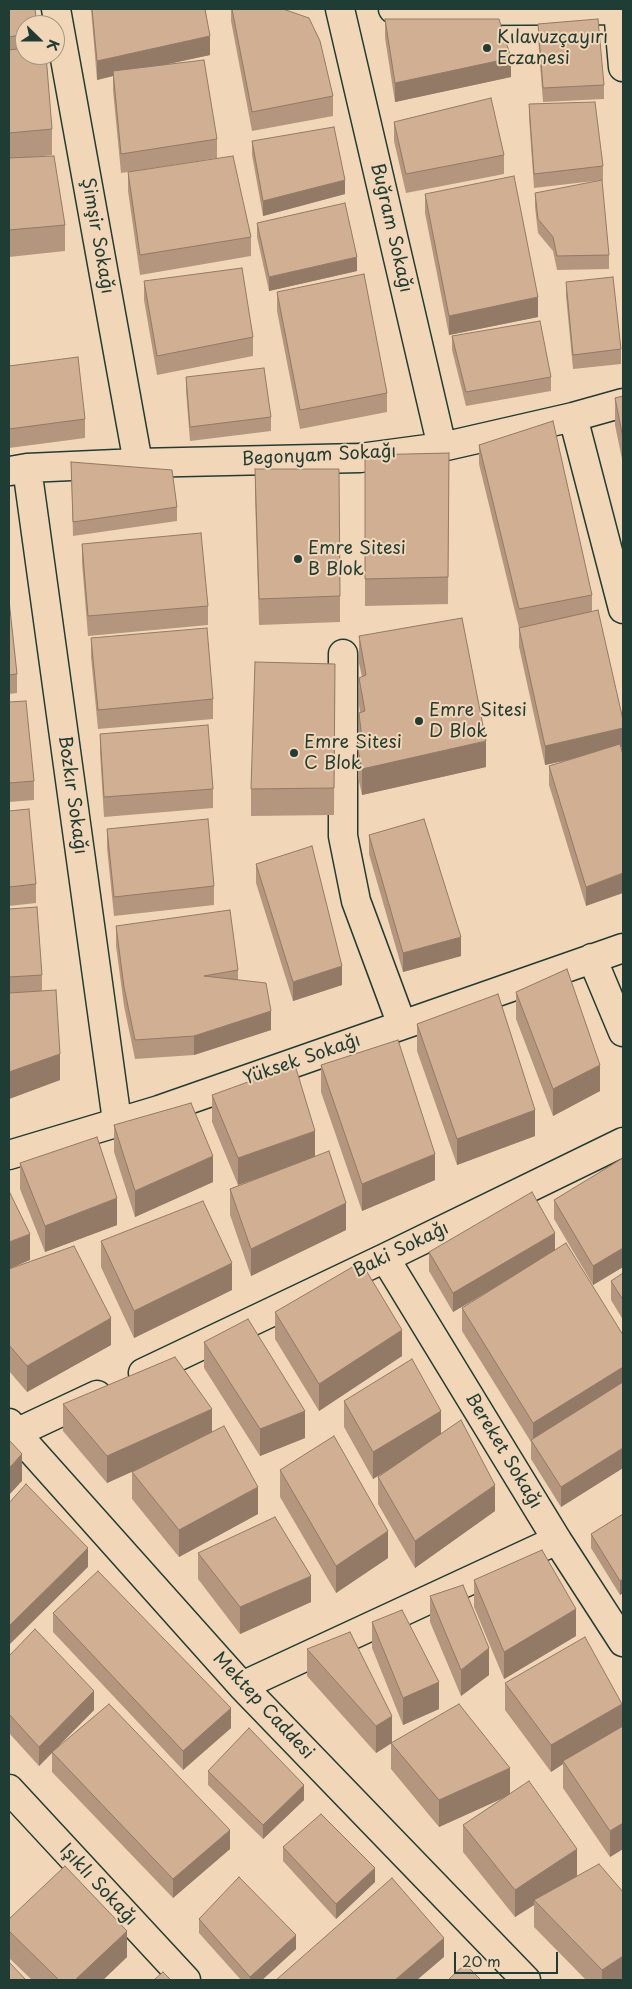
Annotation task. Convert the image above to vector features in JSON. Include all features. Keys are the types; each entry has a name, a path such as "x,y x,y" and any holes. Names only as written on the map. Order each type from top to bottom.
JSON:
{"street":[{"name":"Şimşir Sokağı","path":"56,9 138,463"},
{"name":"Buğram Sokağı","path":"340,9 442,447"},
{"path":"392,9 620,10 623,67"},
{"name":"Begonyam Sokağı","path":"18,470 138,463 360,458 442,447 573,417 623,403"},
{"path":"573,417 623,609"},
{"name":"Bozkır Sokağı","path":"18,470 118,1121"},
{"path":"318,669 342,654 372,648"},
{"path":"342,654 343,836 356,901 402,1025"},
{"name":"Yüksek Sokağı","path":"9,1155 159,1110 623,948"},
{"path":"592,958 623,1032"},
{"name":"Baki Sokağı","path":"12,1428 120,1384 623,1142"},
{"name":"Bereket Sokağı","path":"385,1258 557,1540 623,1642"},
{"name":"Mektep Caddesi","path":"12,1428 242,1686 526,1980"},
{"path":"242,1686 557,1540"},
{"name":"Işıklı Sokağı","path":"10,1792 173,1976"}],"building":[{"path":"9,9 35,9 36,15 15,15 15,36 9,37"},
{"path":"92,9 205,9 210,36 97,61"},
{"path":"232,9 283,9 309,18 320,41 333,96 252,112"},
{"path":"385,19 499,19 511,58 395,83"},
{"path":"598,19 604,85 543,88 538,24"},
{"path":"15,49 15,65 47,65 52,129 9,133 9,50"},
{"path":"204,60 217,139 121,154 113,71"},
{"path":"491,98 504,155 406,174 394,122"},
{"path":"595,102 603,166 534,174 529,104"},
{"path":"334,127 345,180 263,201 252,141"},
{"path":"54,156 65,225 9,230 9,158"},
{"path":"233,156 251,237 140,255 128,172"},
{"path":"514,176 538,297 449,316 425,194"},
{"path":"602,180 609,255 557,256 553,237 538,219 535,193"},
{"path":"345,203 357,257 269,277 257,223"},
{"path":"242,268 253,337 157,356 144,281"},
{"path":"364,274 387,393 300,410 277,292"},
{"path":"613,277 621,349 573,355 566,282"},
{"path":"540,321 551,377 466,392 452,336"},
{"path":"78,357 85,419 9,429 9,366"},
{"path":"264,368 271,417 190,427 186,377"},
{"path":"623,396 623,438 615,398"},
{"path":"553,421 592,595 519,609 479,445"},
{"path":"449,453 448,577 365,579 365,455"},
{"path":"71,462 172,470 177,507 73,522"},
{"name":"Emre Sitesi B Blok","path":"255,469 339,469 340,596 259,599"},
{"path":"201,533 208,606 88,616 82,544"},
{"path":"9,600 17,674 9,675"},
{"path":"598,610 623,720 623,728 545,746 519,628"},
{"name":"Emre Sitesi D Blok","path":"462,618 486,741 362,769 358,750 363,748 359,713 365,711 359,678 366,675 359,636"},
{"path":"207,628 213,699 98,710 91,638"},
{"name":"Emre Sitesi C Blok","path":"255,662 335,664 334,788 251,789"},
{"path":"26,701 34,781 9,783 9,702"},
{"path":"208,725 213,789 104,797 100,734"},
{"path":"620,744 623,755 623,873 586,887 549,766"},
{"path":"29,809 36,884 9,887 9,811"},
{"path":"208,819 214,886 114,897 107,829"},
{"path":"424,819 461,937 403,953 369,835"},
{"path":"312,846 342,966 293,982 256,864"},
{"path":"37,907 42,975 9,977 9,909"},
{"path":"230,910 238,970 204,976 266,983 271,1011 194,1036 135,1040 124,987 116,926"},
{"path":"567,969 600,1065 553,1089 516,992"},
{"path":"56,990 60,1054 9,1072 9,993"},
{"path":"498,994 535,1110 457,1139 417,1024"},
{"path":"398,1040 435,1154 362,1184 321,1065"},
{"path":"295,1065 315,1131 238,1158 212,1095"},
{"path":"191,1103 213,1156 135,1191 114,1125"},
{"path":"97,1137 117,1198 45,1226 20,1163"},
{"path":"329,1151 346,1203 251,1249 230,1189"},
{"path":"623,1158 623,1248 593,1266 554,1200"},
{"path":"9,1191 30,1234 9,1242"},
{"path":"532,1192 555,1233 453,1293 429,1252"},
{"path":"203,1201 232,1263 134,1311 101,1241"},
{"path":"566,1243 623,1335 623,1367 533,1423 462,1308"},
{"path":"74,1246 111,1318 27,1366 9,1345 9,1269"},
{"path":"361,1262 402,1330 319,1384 275,1312"},
{"path":"623,1273 623,1300 611,1281"},
{"path":"248,1319 305,1411 260,1429 204,1342"},
{"path":"175,1357 212,1409 107,1456 63,1404"},
{"path":"412,1359 441,1411 373,1452 344,1401"},
{"path":"623,1382 623,1448 561,1487 531,1440"},
{"path":"461,1420 495,1485 415,1541 378,1477"},
{"path":"224,1426 258,1487 179,1530 132,1472"},
{"path":"334,1436 388,1531 336,1566 280,1470"},
{"path":"9,1440 22,1454 9,1468"},
{"path":"26,1484 88,1548 9,1626 9,1503"},
{"path":"623,1514 623,1579 620,1581 591,1534"},
{"path":"275,1517 311,1576 240,1607 198,1553"},
{"path":"542,1550 576,1609 504,1652 474,1580"},
{"path":"98,1571 231,1708 183,1751 53,1613"},
{"path":"463,1585 489,1648 461,1670 430,1596"},
{"path":"402,1610 439,1682 403,1698 372,1622"},
{"path":"35,1629 94,1691 39,1747 9,1714 9,1656"},
{"path":"350,1632 392,1716 376,1726 307,1649"},
{"path":"585,1637 622,1704 551,1745 505,1683"},
{"path":"109,1704 230,1830 173,1879 52,1752"},
{"path":"459,1704 510,1768 439,1800 391,1743"},
{"path":"623,1726 623,1823 610,1831 563,1761"},
{"path":"249,1728 304,1785 263,1825 208,1771"},
{"path":"529,1781 577,1849 515,1890 463,1825"},
{"path":"321,1814 375,1868 336,1904 283,1847"},
{"path":"599,1864 623,1892 623,1956 602,1970 534,1900"},
{"path":"65,1866 127,1931 75,1980 59,1980 9,1931 9,1919"},
{"path":"239,1877 296,1935 250,1977 199,1919"},
{"path":"392,1878 444,1938 395,1980 276,1980"},
{"path":"9,1962 26,1980 9,1980"},
{"path":"465,1964 481,1980 448,1980"},
{"path":"163,1972 171,1980 154,1980"}],"place":[{"name":"Kılavuzçayırı Eczanesi","path":"487,48"},
{"name":"Emre Sitesi B Blok","path":"298,559"},
{"name":"Emre Sitesi D Blok","path":"419,721"},
{"name":"Emre Sitesi C Blok","path":"294,753"}]}
